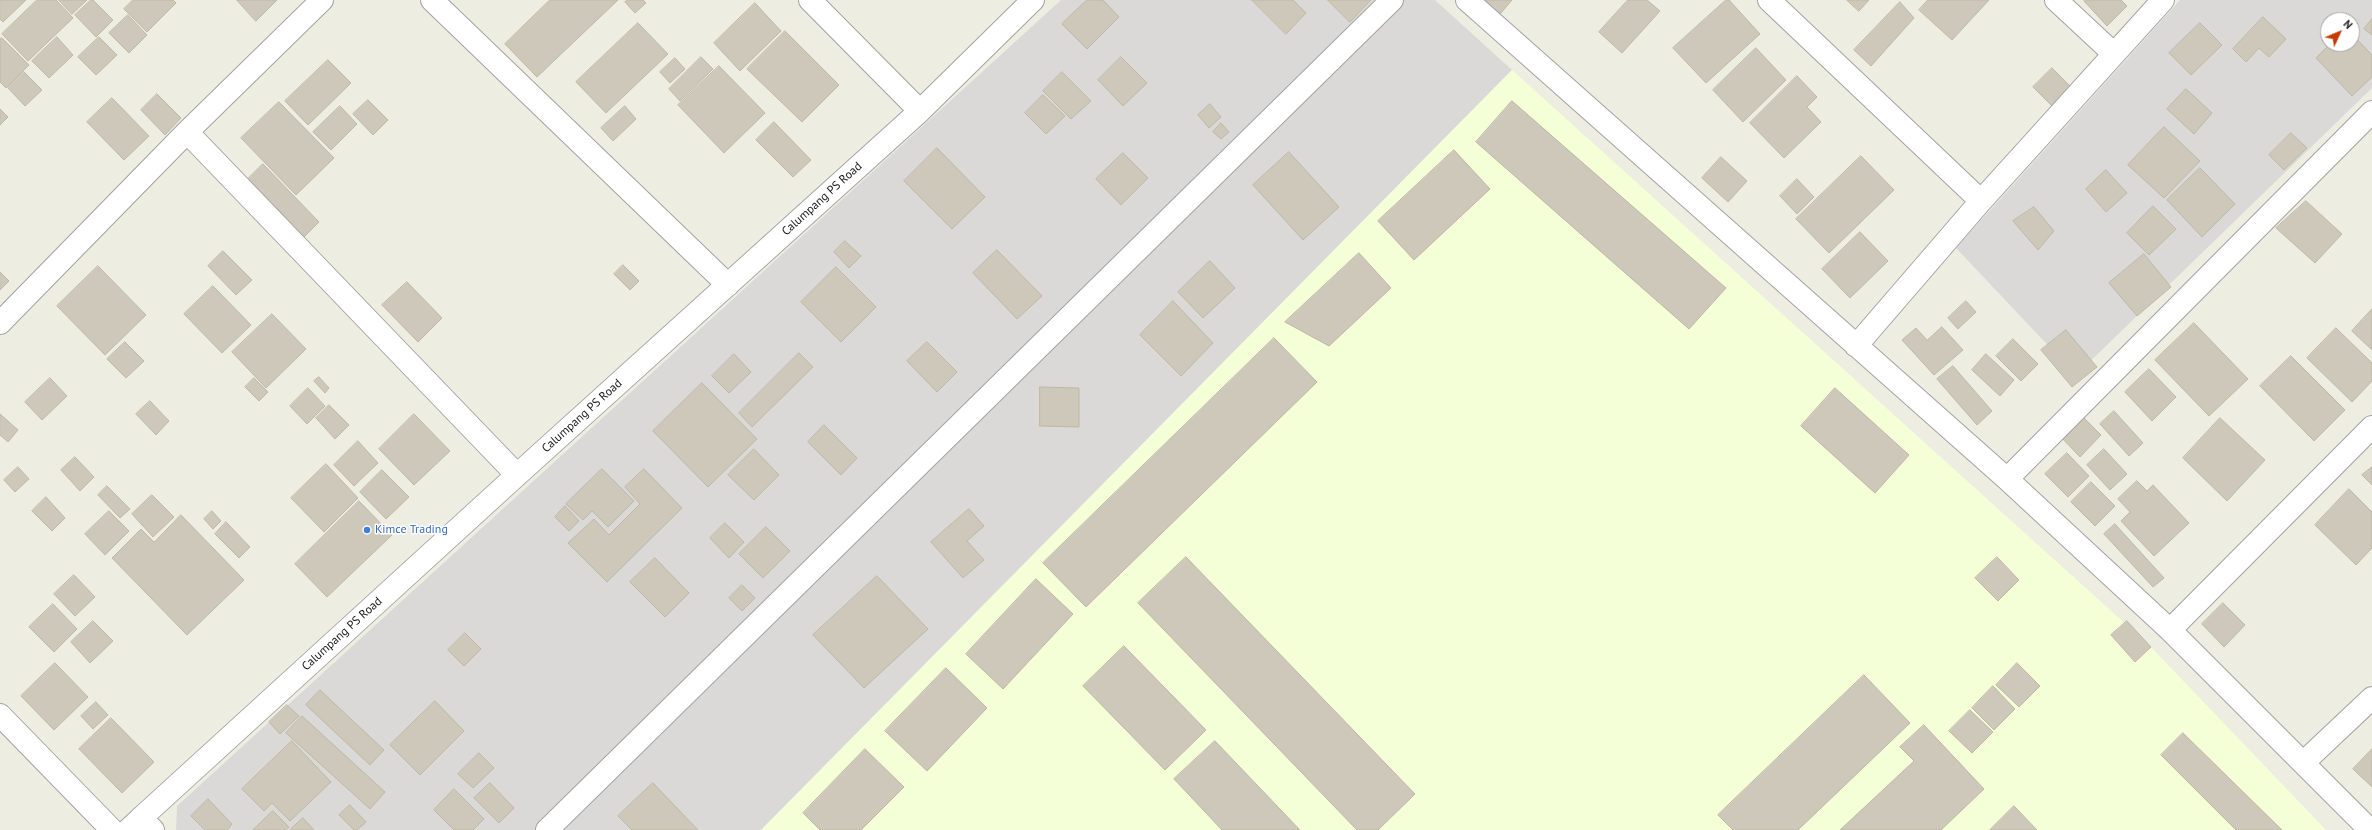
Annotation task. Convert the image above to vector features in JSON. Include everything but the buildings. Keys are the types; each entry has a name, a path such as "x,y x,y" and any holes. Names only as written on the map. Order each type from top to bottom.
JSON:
{"street":[{"path":"0,323 187,132 322,0"},
{"path":"432,0 728,285"},
{"path":"810,0 920,111"},
{"name":"Calumpang PS Road","path":"141,826 517,475 920,111 1033,0"},
{"path":"547,830 1392,0"},
{"path":"1467,0 2007,479 2170,630 2370,830"},
{"path":"1769,0 1981,201"},
{"path":"2056,0 2114,54"},
{"path":"1856,346 1981,201 2164,0"},
{"path":"2007,479 2372,112"},
{"path":"187,132 517,475"},
{"path":"2170,630 2372,427"},
{"path":"2303,763 2372,698"},
{"path":"0,715 112,830"}],"shaded area":[{"path":"1061,0 1435,0 1512,70 761,830 176,830 177,806"},
{"path":"2180,0 2372,0 2372,88 2076,375 1956,248"},
{"path":"1512,70 2150,646 2326,830 761,830"}],"place":[{"name":"Kimce Trading","path":"367,530"}]}
